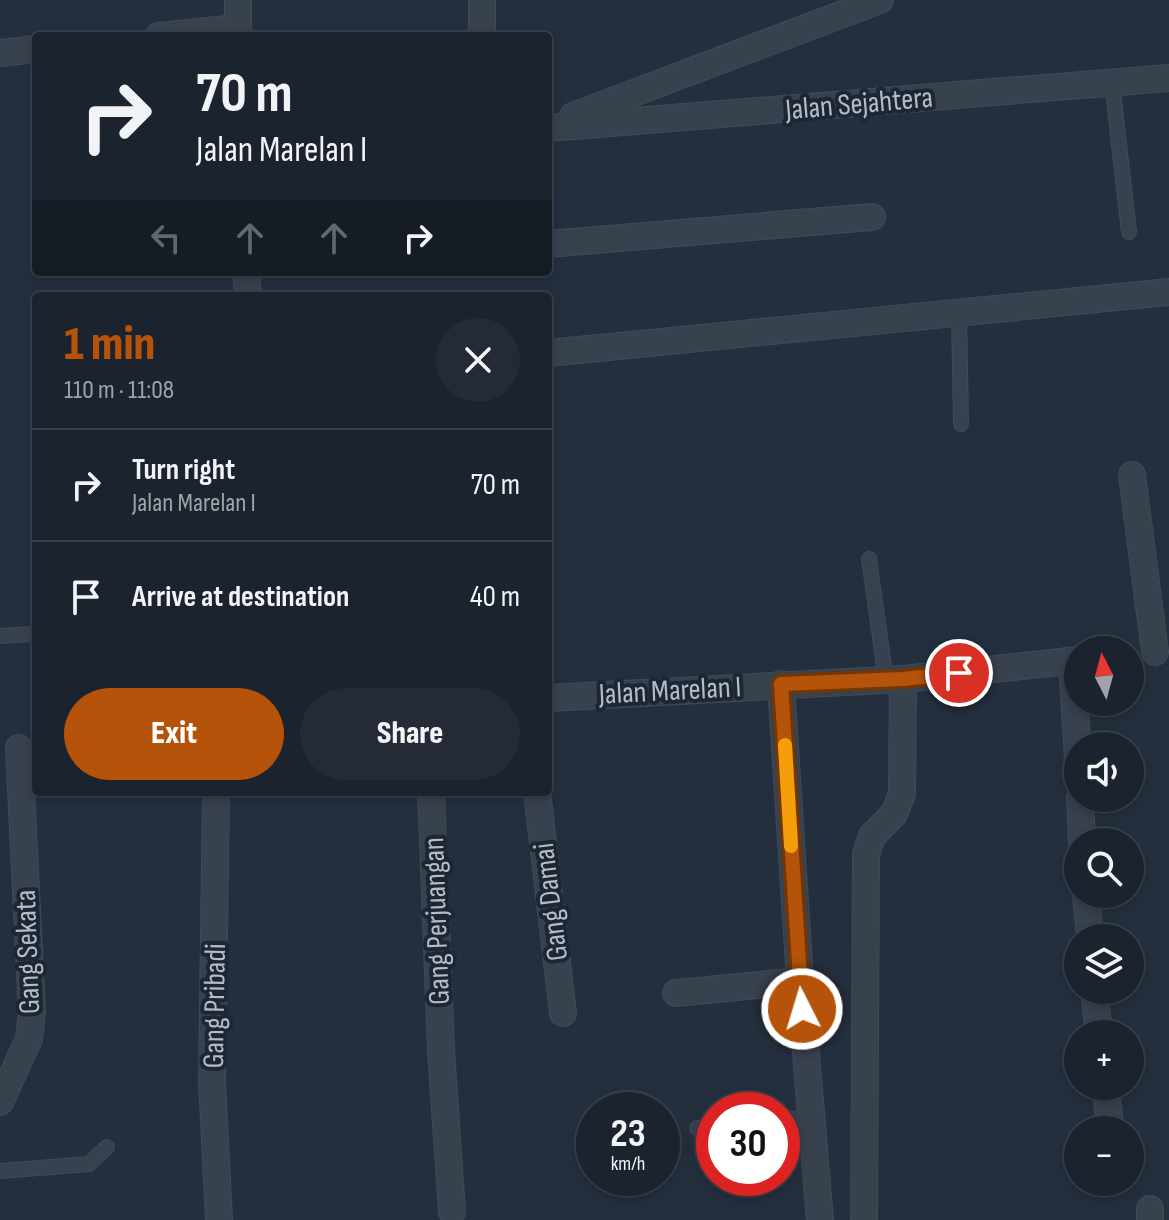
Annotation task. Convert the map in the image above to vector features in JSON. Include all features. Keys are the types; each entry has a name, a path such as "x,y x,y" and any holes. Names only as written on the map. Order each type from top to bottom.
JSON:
{"street":[{"path":"238,0 238,32"},
{"path":"482,0 482,32"},
{"path":"552,125 880,0"},
{"path":"0,53 32,49"},
{"name":"Jalan Sejahtera","path":"552,127 1169,78"},
{"path":"552,244 872,217"},
{"path":"552,353 1169,292"},
{"path":"1132,475 1151,653"},
{"name":"Jalan Marelan I","path":"552,698 894,679 1064,661"},
{"path":"864,1220 866,854 872,836 894,814 902,794 894,679"},
{"path":"781,684 800,981 820,1220"},
{"name":"Gang Sekata","path":"0,1102 29,1039 32,1013 18,748"},
{"name":"Gang Pribadi","path":"216,796 212,1081 219,1220"},
{"name":"Gang Perjuangan","path":"431,796 441,1050 452,1212"},
{"name":"Gang Damai","path":"537,796 563,1013"},
{"path":"676,993 800,981"}],"lane":[{"path":"1112,83 1129,232"},
{"path":"959,312 961,424"},
{"path":"869,559 894,679"},
{"path":"0,636 31,634"},
{"path":"800,1118 813,1117"},
{"path":"0,1171 89,1164 107,1147"}],"slow traffic":[{"path":"785,745 791,846"}],"route":[{"path":"802,1009 781,684 903,679 959,673"}]}
